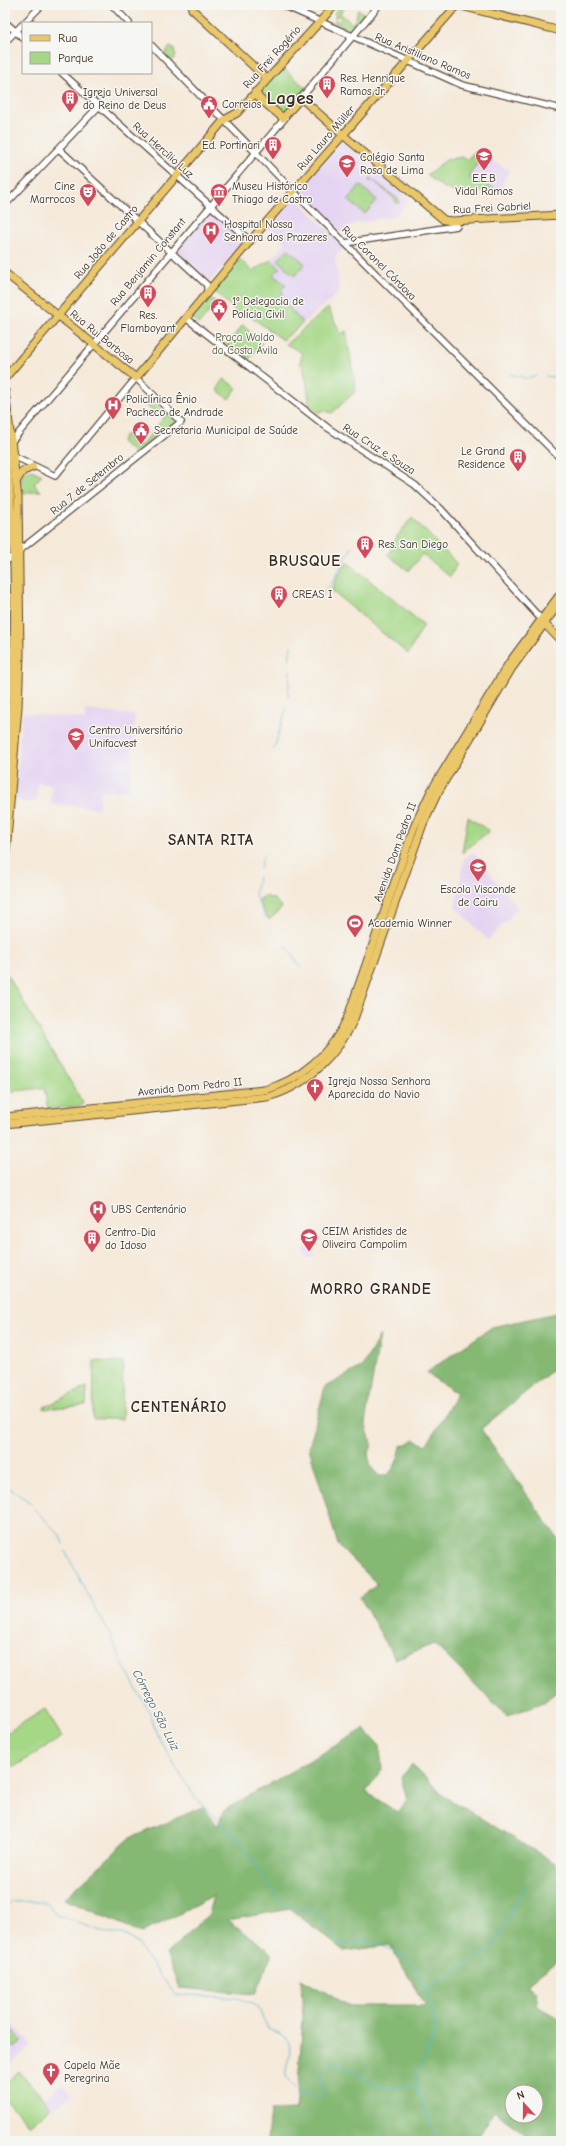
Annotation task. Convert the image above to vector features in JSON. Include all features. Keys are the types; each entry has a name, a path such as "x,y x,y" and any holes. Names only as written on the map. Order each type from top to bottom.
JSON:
{"main road":[{"name":"Rua Frei Rogério","path":"224,120 234,115 335,5"},
{"path":"457,5 561,31"},
{"name":"Rua Lauro Müller","path":"136,378 293,191 457,5"},
{"path":"191,6 267,80"},
{"path":"256,92 260,100 281,117 285,118"},
{"name":"Rua Benjamin Constant","path":"285,118 301,98"},
{"name":"Rua Frei Gabriel","path":"301,98 440,218 454,224 561,215"},
{"name":"Rua João de Castro","path":"5,378 224,120"},
{"name":"Rua Rui Barbosa","path":"5,274 136,378"},
{"path":"5,391 17,480 20,688 5,864"},
{"path":"5,445 12,497 14,649 12,726 5,815"},
{"path":"17,480 23,471 33,467"},
{"name":"Avenida Dom Pedro II","path":"5,1124 267,1097 286,1090 321,1065 340,1044 354,1019 423,824 434,800 512,668 561,592"},
{"name":"Avenida Dom Pedro II","path":"5,1117 264,1090 292,1079 318,1059 334,1042 347,1019 414,827 427,797 511,659 542,621 561,601"},
{"path":"542,621 561,641"}],"street":[{"path":"26,22 42,5"},
{"path":"112,5 128,22"},
{"name":"Rua Aristiliano Ramos","path":"283,5 467,87 561,108"},
{"path":"301,98 378,5"},
{"path":"5,22 22,37"},
{"path":"5,42 22,26"},
{"name":"Rua Coronel Córdova","path":"152,46 293,191 561,459"},
{"name":"Rua Hercílio Luz","path":"63,74 250,241"},
{"path":"5,205 99,106"},
{"name":"Rua Benjamin Constant","path":"12,441 285,118"},
{"path":"59,148 206,285 207,292"},
{"path":"436,229 440,224 440,218"},
{"path":"345,243 436,229 454,224"},
{"name":"Rua Cruz e Souza","path":"186,318 328,428 423,491 542,621"},
{"path":"5,449 14,458 55,476 136,378"},
{"name":"Rua Rui Barbosa","path":"136,378 181,422"},
{"name":"Rua 7 de Setembro","path":"5,562 181,422"},
{"path":"5,653 14,649"},
{"path":"5,713 12,726"}],"shaded area":[{"name":"Colégio Santa Rosa de Lima","path":"342,141 410,200 395,216 355,223 339,233 297,192"},
{"name":"E.E.B Vidal Ramos","path":"474,152 510,170 500,191 469,177 467,160"},
{"path":"293,196 345,247 335,257 340,292 283,340 243,311 239,314 216,293 215,289 240,259 253,271 271,260 286,243 267,226"},
{"name":"Hospital Nossa Senhora dos Prazeres","path":"211,210 246,240 210,281 176,250"},
{"path":"561,612 561,637 551,626"},
{"name":"Centro Universitário Unifacvest","path":"84,710 135,715 130,791 101,791 99,808 51,804 52,785 38,783 36,802 15,801 22,713 85,719"},
{"name":"Escola Visconde de Cairu","path":"473,852 518,909 488,940 455,907 464,858"},
{"name":"CEIM Aristides de Oliveira Campolim","path":"310,1247 315,1256 308,1259 303,1249"},
{"path":"5,2015 32,2045 5,2069"},
{"path":"62,2083 72,2094 53,2110 44,2099"}],"green space":[{"path":"341,5 348,5 340,13 352,24 356,18 358,9 365,15 363,18 364,19 355,30 335,23 335,19 338,22 342,18 338,15 335,18 336,14 334,13"},
{"path":"170,47 174,49 176,56 169,64 164,59 166,52"},
{"path":"280,65 308,90 285,118 255,92"},
{"path":"474,152 487,159 475,166 469,177 497,190 497,192 455,192 442,186 427,175 446,160 462,157 467,160"},
{"path":"374,181 399,200 399,203 396,203 395,199"},
{"path":"360,185 377,200 365,214 348,200"},
{"path":"288,249 305,264 294,276 278,260"},
{"path":"240,259 252,271 271,260 280,268 273,275 286,285 281,290 283,293 281,299 303,323 283,340 243,311 239,314 216,293 215,289"},
{"path":"206,298 210,298 217,303 199,324 191,315"},
{"path":"328,308 341,334 346,331 356,391 332,413 323,410 318,413 309,405 308,390 303,365 300,364 302,353 286,344"},
{"name":"Praça Waldo da Costa Ávila","path":"243,325 262,343 248,361 226,345"},
{"path":"224,379 237,388 229,399 217,390"},
{"path":"147,397 163,412 156,414 145,404"},
{"path":"169,411 181,422 138,456 121,442 125,434 141,446"},
{"path":"29,469 42,475 34,484 41,491 23,493 21,476"},
{"path":"412,517 457,564 450,577 422,554 409,571 388,555 398,535"},
{"path":"347,562 424,625 408,654 332,591 337,577"},
{"path":"9,654 11,655 9,713 5,705 5,656"},
{"path":"468,817 489,831 462,853"},
{"path":"265,896 274,899 282,908 269,920 258,900"},
{"path":"5,971 83,1103 81,1106 48,1109 44,1088 5,1092"},
{"path":"561,1312 561,1363 481,1429 561,1543 561,1688 544,1702 507,1716 434,1644 395,1659 360,1597 378,1585 338,1545 309,1448 325,1387 363,1366 380,1335 365,1423 372,1445 368,1455 371,1467 379,1476 387,1476 397,1462 401,1446 415,1440 425,1445 430,1440 457,1393 426,1373 492,1327"},
{"path":"94,1361 123,1362 122,1419 93,1419"},
{"path":"87,1387 86,1405 44,1409 44,1407"},
{"path":"45,1709 62,1737 14,1767 5,1752 5,1734"},
{"path":"364,1729 380,1746 382,1770 366,1792 397,1812 407,1800 401,1777 412,1765 444,1796 555,1863 561,1875 561,1957 527,1985 536,1992 538,2006 561,2019 561,2134 551,2141 534,2141 511,2124 544,2124 544,2084 504,2084 504,2118 494,2111 476,2141 267,2141 270,2111 296,2110 303,2019 301,1979 350,2006 426,2006 390,1945 344,1951 290,1909 228,1920 272,1953 255,1994 179,1988 166,1954 209,1914 214,1896 142,1933 64,1899 130,1838 203,1807 218,1826 223,1811"},
{"path":"10,2028 22,2041 14,2048 5,2038 5,2033"},
{"path":"19,2071 51,2107 29,2126 5,2098 5,2084"}],"waterway":[{"path":"510,374 525,378 536,376"},
{"path":"546,376 561,378"},
{"path":"319,598 330,586 352,547"},
{"path":"289,660 291,646"},
{"path":"288,697 290,670"},
{"path":"274,749 286,709"},
{"path":"260,869 263,856"},
{"path":"258,877 255,895 265,917"},
{"path":"286,946 301,967"},
{"name":"Córrego São Luiz","path":"5,1485 31,1503"},
{"name":"Córrego São Luiz","path":"34,1509 59,1534 63,1544"},
{"name":"Córrego São Luiz","path":"65,1551 113,1641 123,1665 150,1713 157,1735 182,1777 196,1799 238,1839 279,1899 286,1905 321,1915 332,1935 339,1944 347,1945 367,1940 402,1954 415,1967 430,2004 436,2032 416,2076 416,2085 437,2141"},
{"path":"425,1989 489,1951 500,1935 524,1886"},
{"path":"5,1905 14,1902 38,1901 46,1903 56,1915 109,1934 122,1934 138,1943 140,1949 175,1994 239,1998 258,2007 268,2029 283,2035 287,2039 290,2049 286,2076 292,2085 307,2095 319,2096 324,2094 325,2090 320,2075 325,2067 331,2064 339,2065 356,2072 378,2086 391,2088 415,2085"}],"place":[{"name":"Res. Henrique Ramos Jr.","path":"327,99"},
{"name":"Igreja Universal do Reino de Deus","path":"70,113"},
{"name":"Correios","path":"209,119"},
{"name":"Ed. Portinari","path":"273,160"},
{"name":"E.E.B Vidal Ramos","path":"484,171"},
{"name":"Colégio Santa Rosa de Lima","path":"347,178"},
{"name":"Cine Marrocos","path":"88,207"},
{"name":"Museu Histórico Thiago de Castro","path":"219,207"},
{"name":"Hospital Nossa Senhora dos Prazeres","path":"211,245"},
{"name":"Res. Flamboyant","path":"148,308"},
{"name":"1ª Delegacia de Polícia Civil","path":"219,322"},
{"name":"Policlínica Ênio Pacheco de Andrade","path":"113,420"},
{"name":"Secretaria Municipal de Saúde","path":"141,445"},
{"name":"Le Grand Residence","path":"518,472"},
{"name":"Res. San Diego","path":"365,559"},
{"name":"CREAS I","path":"279,609"},
{"name":"Centro Universitário Unifacvest","path":"76,751"},
{"name":"Escola Visconde de Cairu","path":"478,882"},
{"name":"Academia Winner","path":"355,938"},
{"name":"Igreja Nossa Senhora Aparecida do Navio","path":"315,1102"},
{"name":"UBS Centenário","path":"98,1224"},
{"name":"CEIM Aristides de Oliveira Campolim","path":"309,1252"},
{"name":"Centro-Dia do Idoso","path":"92,1253"},
{"name":"Capela Mãe Peregrina","path":"51,2086"}],"district":[{"name":"Lages","path":"290,98"},
{"name":"BRUSQUE","path":"305,561"},
{"name":"SANTA RITA","path":"211,840"},
{"name":"MORRO GRANDE","path":"371,1289"},
{"name":"CENTENÁRIO","path":"179,1407"}]}
